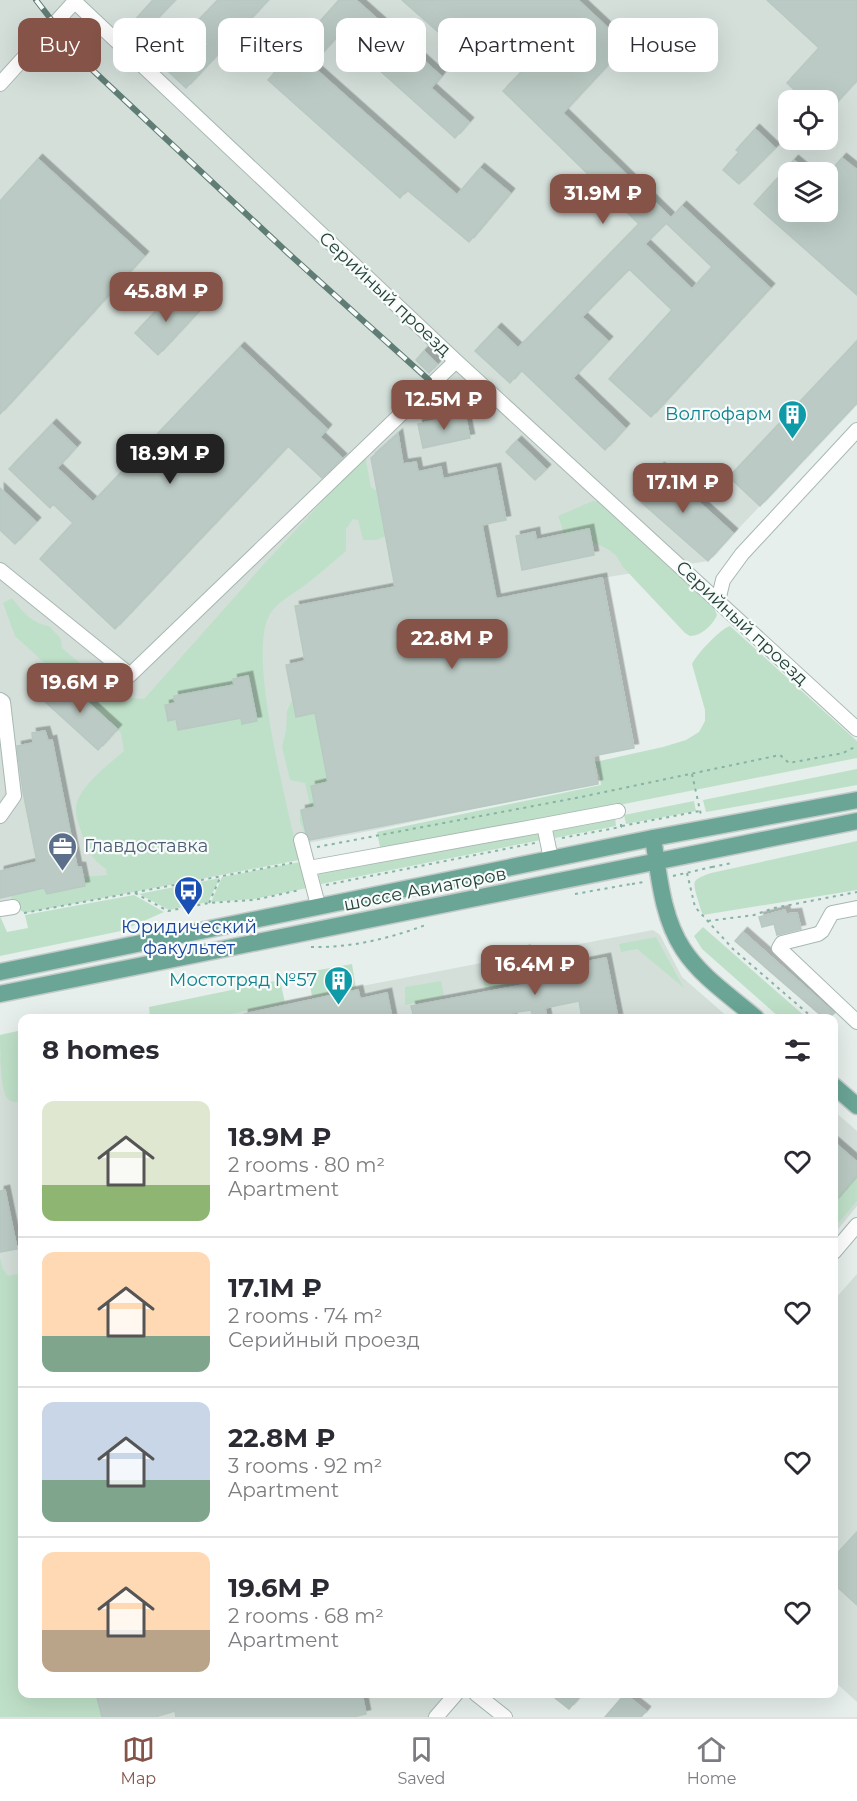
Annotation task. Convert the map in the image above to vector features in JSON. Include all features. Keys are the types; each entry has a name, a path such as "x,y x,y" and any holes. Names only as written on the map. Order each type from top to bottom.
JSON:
{"main road":[{"name":"шоссе Авиаторов","path":"0,972 318,905 857,800"},
{"name":"шоссе Авиаторов","path":"0,994 857,821"},
{"path":"653,838 671,927 683,950 700,970 751,1014"},
{"path":"838,1089 857,1106"}],"street":[{"path":"0,84 75,1"},
{"name":"Серийный проезд","path":"75,1 456,361 857,729"},
{"path":"0,570 130,675 456,361"},
{"path":"718,601 723,580 742,554 857,430"},
{"path":"0,699 3,702 14,796 0,816"},
{"path":"310,865 618,811"},
{"path":"544,825 551,859"},
{"path":"301,840 310,865 318,905"},
{"path":"857,908 832,914 818,934 787,940 780,948 839,1015 857,1022"},
{"path":"838,1246 857,1225"},
{"path":"436,1717 453,1698"},
{"path":"481,1698 505,1717"}],"path":[{"path":"6,908 25,913 221,876 310,865 310,848 581,797 780,755 789,763 843,753 857,746"},
{"path":"135,893 168,911 209,903 254,900 621,826"},
{"path":"687,873 695,907 733,949 808,1014"},
{"path":"209,903 221,876"},
{"path":"708,921 754,915 774,908 857,892"}],"shaded area":[{"path":"0,0 857,0 857,403 708,561 602,578 634,748 593,756 599,783 374,830 0,903"},
{"path":"653,930 660,935 682,977 724,1014 216,1014"},
{"path":"18,1053 18,1372 0,1310 0,1056"},
{"path":"838,1114 857,1131 857,1206 838,1229"},
{"path":"857,1274 857,1702 838,1685 838,1295"},
{"path":"116,1698 453,1698 436,1717 116,1717"}],"green space":[{"path":"365,456 371,487 377,491 386,536 377,540 363,540 358,520 353,519 346,529 346,551 276,607 269,616 264,636 263,665 266,698 279,772 299,860 25,913 13,906 11,895 44,888 85,886 83,877 107,875 106,869 96,861 87,848 77,820 76,808 82,792 102,769 124,751 121,733 15,636 3,603 12,598 33,620 49,626 61,639 62,648 80,663 93,669 103,682 130,698 144,699 264,564"},
{"path":"593,501 602,502 714,608 717,615 706,629 694,636 685,633 622,566 614,553 592,542 589,529 562,534 563,530 558,516"},
{"path":"730,626 857,741 857,758 381,852 377,832 601,785 595,762 663,747 686,740 699,732 705,721 705,710 692,664 709,642"},
{"path":"293,698 296,717 315,713 328,782 311,786 315,807 301,810 308,841 300,822 300,810 310,805 305,783 290,780 282,747 287,711"},
{"path":"857,769 857,785 706,812 703,800"},
{"path":"694,801 696,811 626,824 624,815"},
{"path":"615,816 616,826 555,838 552,827"},
{"path":"538,830 541,840 321,884 318,873"},
{"path":"857,841 857,890 703,915 694,883 701,877"},
{"path":"300,862 307,888 254,899 211,902 222,877"},
{"path":"220,878 208,902 169,910 139,894"},
{"path":"134,895 164,912 121,931 0,956 0,916 7,932 28,928 25,915"},
{"path":"703,927 802,1014 775,1014 702,949 694,936"},
{"path":"656,937 684,988 637,949 621,952 619,944"},
{"path":"550,960 553,976 485,989 482,973"},
{"path":"352,964 356,989 312,997 308,972"},
{"path":"280,980 285,1003 230,1014 150,1014 149,1007"},
{"path":"441,981 444,996 405,1005 405,987"},
{"path":"18,1031 18,1102 8,1099 3,1088 0,1035"},
{"path":"857,1176 857,1201 838,1223 838,1198"},
{"path":"0,1258 8,1276 18,1275 18,1698 116,1698 116,1717 0,1717"}],"building":[{"path":"153,0 175,0 158,18 137,18"},
{"path":"218,0 268,0 251,18 218,18 218,54 206,67 206,46 208,44 206,42 206,18 201,18"},
{"path":"339,0 356,0 376,18 336,18 336,37 324,51 323,18"},
{"path":"402,0 578,0 608,28 608,64 563,113 671,218 682,206 770,288 651,417 609,379 672,310 629,269 582,317 608,341 573,378 625,428 605,450 521,370 510,383 475,351 497,328 518,348 639,224 503,91 521,72 596,72 596,18 438,18 438,32 426,21 426,18 422,18","holes":["666,223 712,267 692,289 645,244"]},
{"path":"767,0 857,0 857,80 838,101 838,90 794,90 787,83 819,48"},
{"path":"426,63 441,76 431,88 469,122 455,138 381,72 426,72"},
{"path":"169,72 201,72 186,88"},
{"path":"275,72 319,72 457,195 480,168 510,193 469,242 407,190 400,198 268,80"},
{"path":"755,129 775,148 739,184 723,170 739,152 736,150"},
{"path":"842,158 857,170 857,295 754,204 778,178 778,222 838,222 838,163"},
{"path":"38,159 144,256 0,414 0,201"},
{"path":"175,291 198,312 158,355 135,333"},
{"name":"Волгофарм","path":"857,341 857,403 760,506 729,477"},
{"path":"240,347 327,429 320,437 342,458 322,478 288,446 115,629 40,559 73,523 53,504 50,508 9,469 52,424 76,447 57,468 93,502"},
{"path":"424,351 437,364 429,373 416,360"},
{"path":"465,414 470,438 423,448 418,424"},
{"path":"398,434 403,464 416,462 418,472 441,467 443,479 496,468 506,520 482,525 496,599 602,578 634,748 593,756 598,784 310,840 306,833 301,810 315,807 311,786 328,782 315,713 296,717 286,665 305,661 295,606 395,587 371,458"},
{"path":"517,441 546,469 535,480 506,452"},
{"path":"660,467 733,533 708,561 633,495"},
{"path":"0,488 36,522 15,544 0,530"},
{"path":"589,529 594,555 522,570 516,536 535,532 536,540"},
{"path":"248,676 257,721 242,724 241,718 178,730 176,719 168,721 165,705 175,703 174,696 234,685 233,679"},
{"path":"61,678 117,729 98,750 42,699"},
{"path":"45,731 48,741 52,740 77,867 81,867 85,886 47,894 44,888 0,898 0,871 37,862 23,792 17,746 33,743 32,733"},
{"path":"785,910 786,914 797,913 801,929 777,935 774,924 762,927 759,917"},
{"path":"743,932 834,1013 819,1014 735,941"},
{"path":"525,949 537,983 557,979 556,976 571,973 570,965 606,958 617,1014 581,1014 579,1001 545,1008 546,1014 532,1014 531,1010 511,1014 413,1014 411,1006 523,985"},
{"name":"Мостотряд №57","path":"358,990 360,999 387,993 391,1014 244,1014"},
{"path":"838,1145 857,1162 857,1175 838,1197"},
{"path":"5,1190 17,1249 0,1252 0,1191"},
{"path":"857,1532 857,1605 838,1588 838,1553"},
{"path":"97,1698 363,1698 366,1714 353,1717 176,1717 175,1711 155,1717 102,1717"},
{"path":"555,1698 579,1698 569,1709"},
{"path":"622,1698 630,1698 646,1711 641,1717 605,1717"}],"railway":[{"path":"36,0 84,62 288,253 429,380"}],"place":[{"name":"Волгофарм","path":"793,440"},
{"name":"Главдоставка","path":"63,872"},
{"name":"Юридический факультет","path":"189,916"},
{"name":"Мостотряд №57","path":"338,1006"}]}
